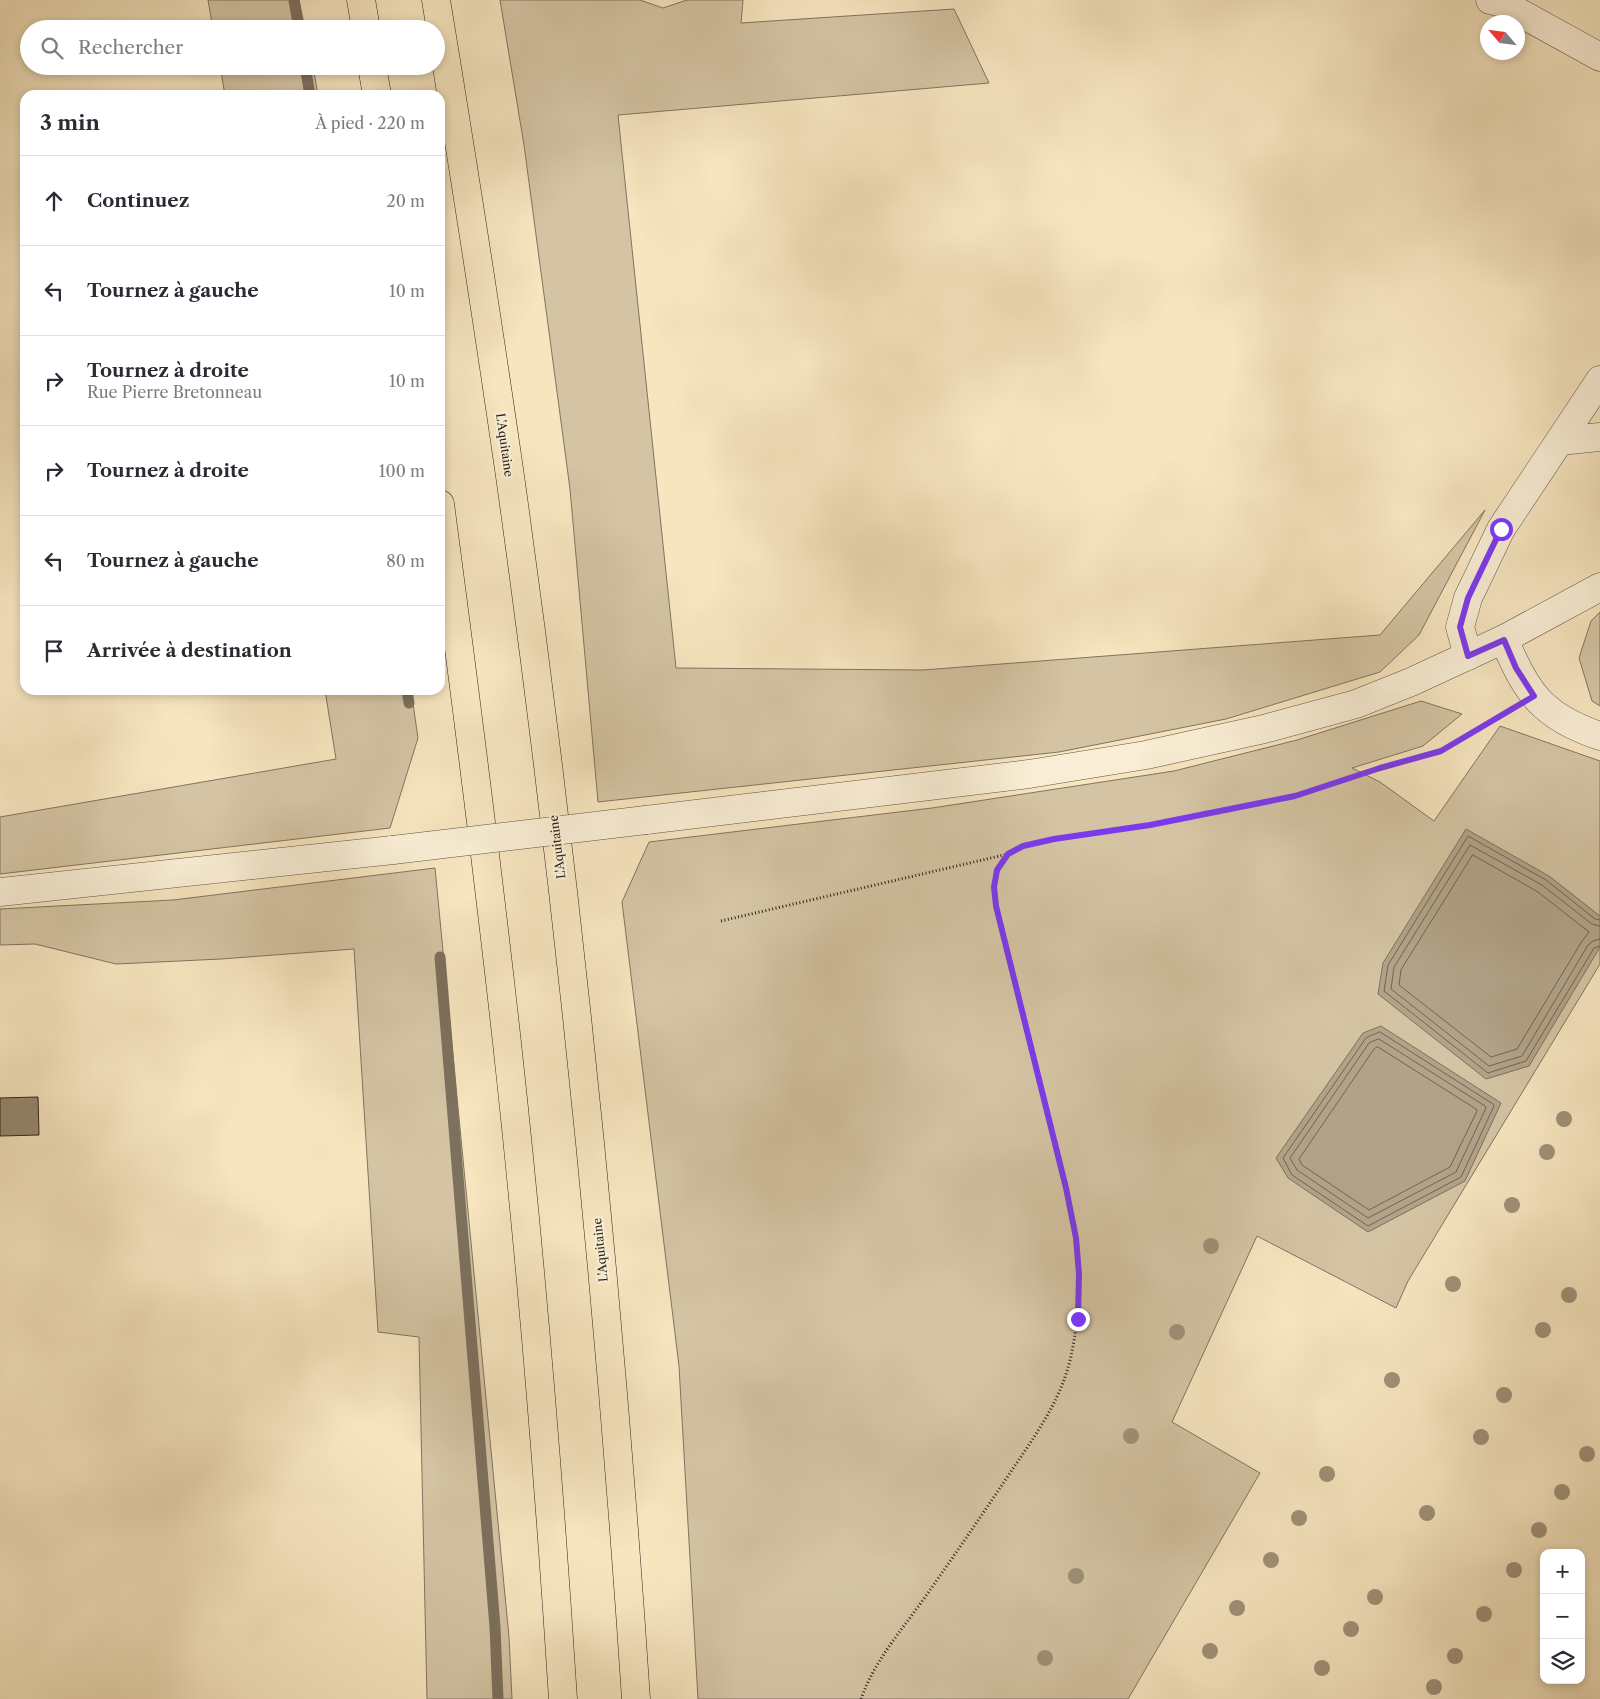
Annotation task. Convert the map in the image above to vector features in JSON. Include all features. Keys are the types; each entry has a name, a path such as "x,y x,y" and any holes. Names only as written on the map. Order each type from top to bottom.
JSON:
{"highway":[{"path":"361,0 364,20"},
{"name":"L'Aquitaine","path":"436,0 439,20"},
{"name":"L'Aquitaine","path":"445,55 509,472 546,752 579,1037 607,1318 636,1699"},
{"path":"374,75 376,90"},
{"path":"445,542 474,761 507,1046 535,1335 563,1699"}],"street":[{"path":"1490,0 1502,3 1600,58"},
{"path":"1468,656 1460,627 1468,598 1501,529 1600,380"},
{"path":"1560,441 1600,437"},
{"path":"0,892 393,850 646,820 1030,774 1146,755 1264,729 1356,704 1411,682 1504,640 1600,587"},
{"path":"1504,640 1516,668 1534,696 1550,712 1566,722 1600,736"}],"path":[{"path":"721,921 1008,854 1023,846 1054,839 1150,825 1295,796 1380,768 1441,751 1534,696"},
{"path":"861,1699 865,1686 882,1655 923,1601 1038,1432 1058,1394 1071,1358 1076,1329 1079,1274 1076,1238 1066,1188 996,906 994,887 997,870 1008,854"}],"shaded area":[{"path":"208,0 299,0 303,20 211,20"},
{"path":"500,0 640,0 663,8 687,0 743,0 741,23 954,9 989,83 618,115 676,668 923,670 1380,635 1485,510 1419,635 1380,672 1226,719 1059,752 598,802 570,489 524,145"},
{"path":"222,75 315,75 317,90 224,90"},
{"path":"1600,612 1600,706 1592,701 1579,658 1591,621"},
{"path":"326,695 412,695 418,738 390,828 0,874 0,817 336,759"},
{"path":"1421,701 1462,714 1423,746 1352,768 1380,782 1434,821 1500,726 1600,761 1600,964 1408,1281 1396,1308 1257,1236 1172,1422 1260,1473 1128,1699 698,1699 679,1366 622,902 649,842 932,808 1174,771 1297,740"},
{"path":"435,868 509,1637 512,1699 427,1699 419,1337 378,1332 354,949 221,959 116,964 35,944 0,945 0,909 173,900"}],"water":[{"path":"1466,829 1549,876 1600,916 1600,947 1529,1066 1486,1079 1378,994 1383,963"},
{"path":"1381,1026 1501,1103 1465,1181 1368,1232 1288,1178 1276,1158 1363,1033"}],"building":[{"path":"38,1097 39,1135 0,1136 0,1098"}],"waterway":[{"path":"294,0 297,20"},
{"path":"307,75 309,90"},
{"path":"408,695 409,703"},
{"path":"440,957 495,1627 498,1699"}],"route":[{"path":"1078,1319 1079,1274 1076,1238 1066,1188 996,906 994,887 997,870 1008,854 1023,846 1054,839 1150,825 1295,796 1380,768 1441,751 1534,696 1516,668 1504,640 1468,656 1460,627 1468,598 1501,529"}]}
